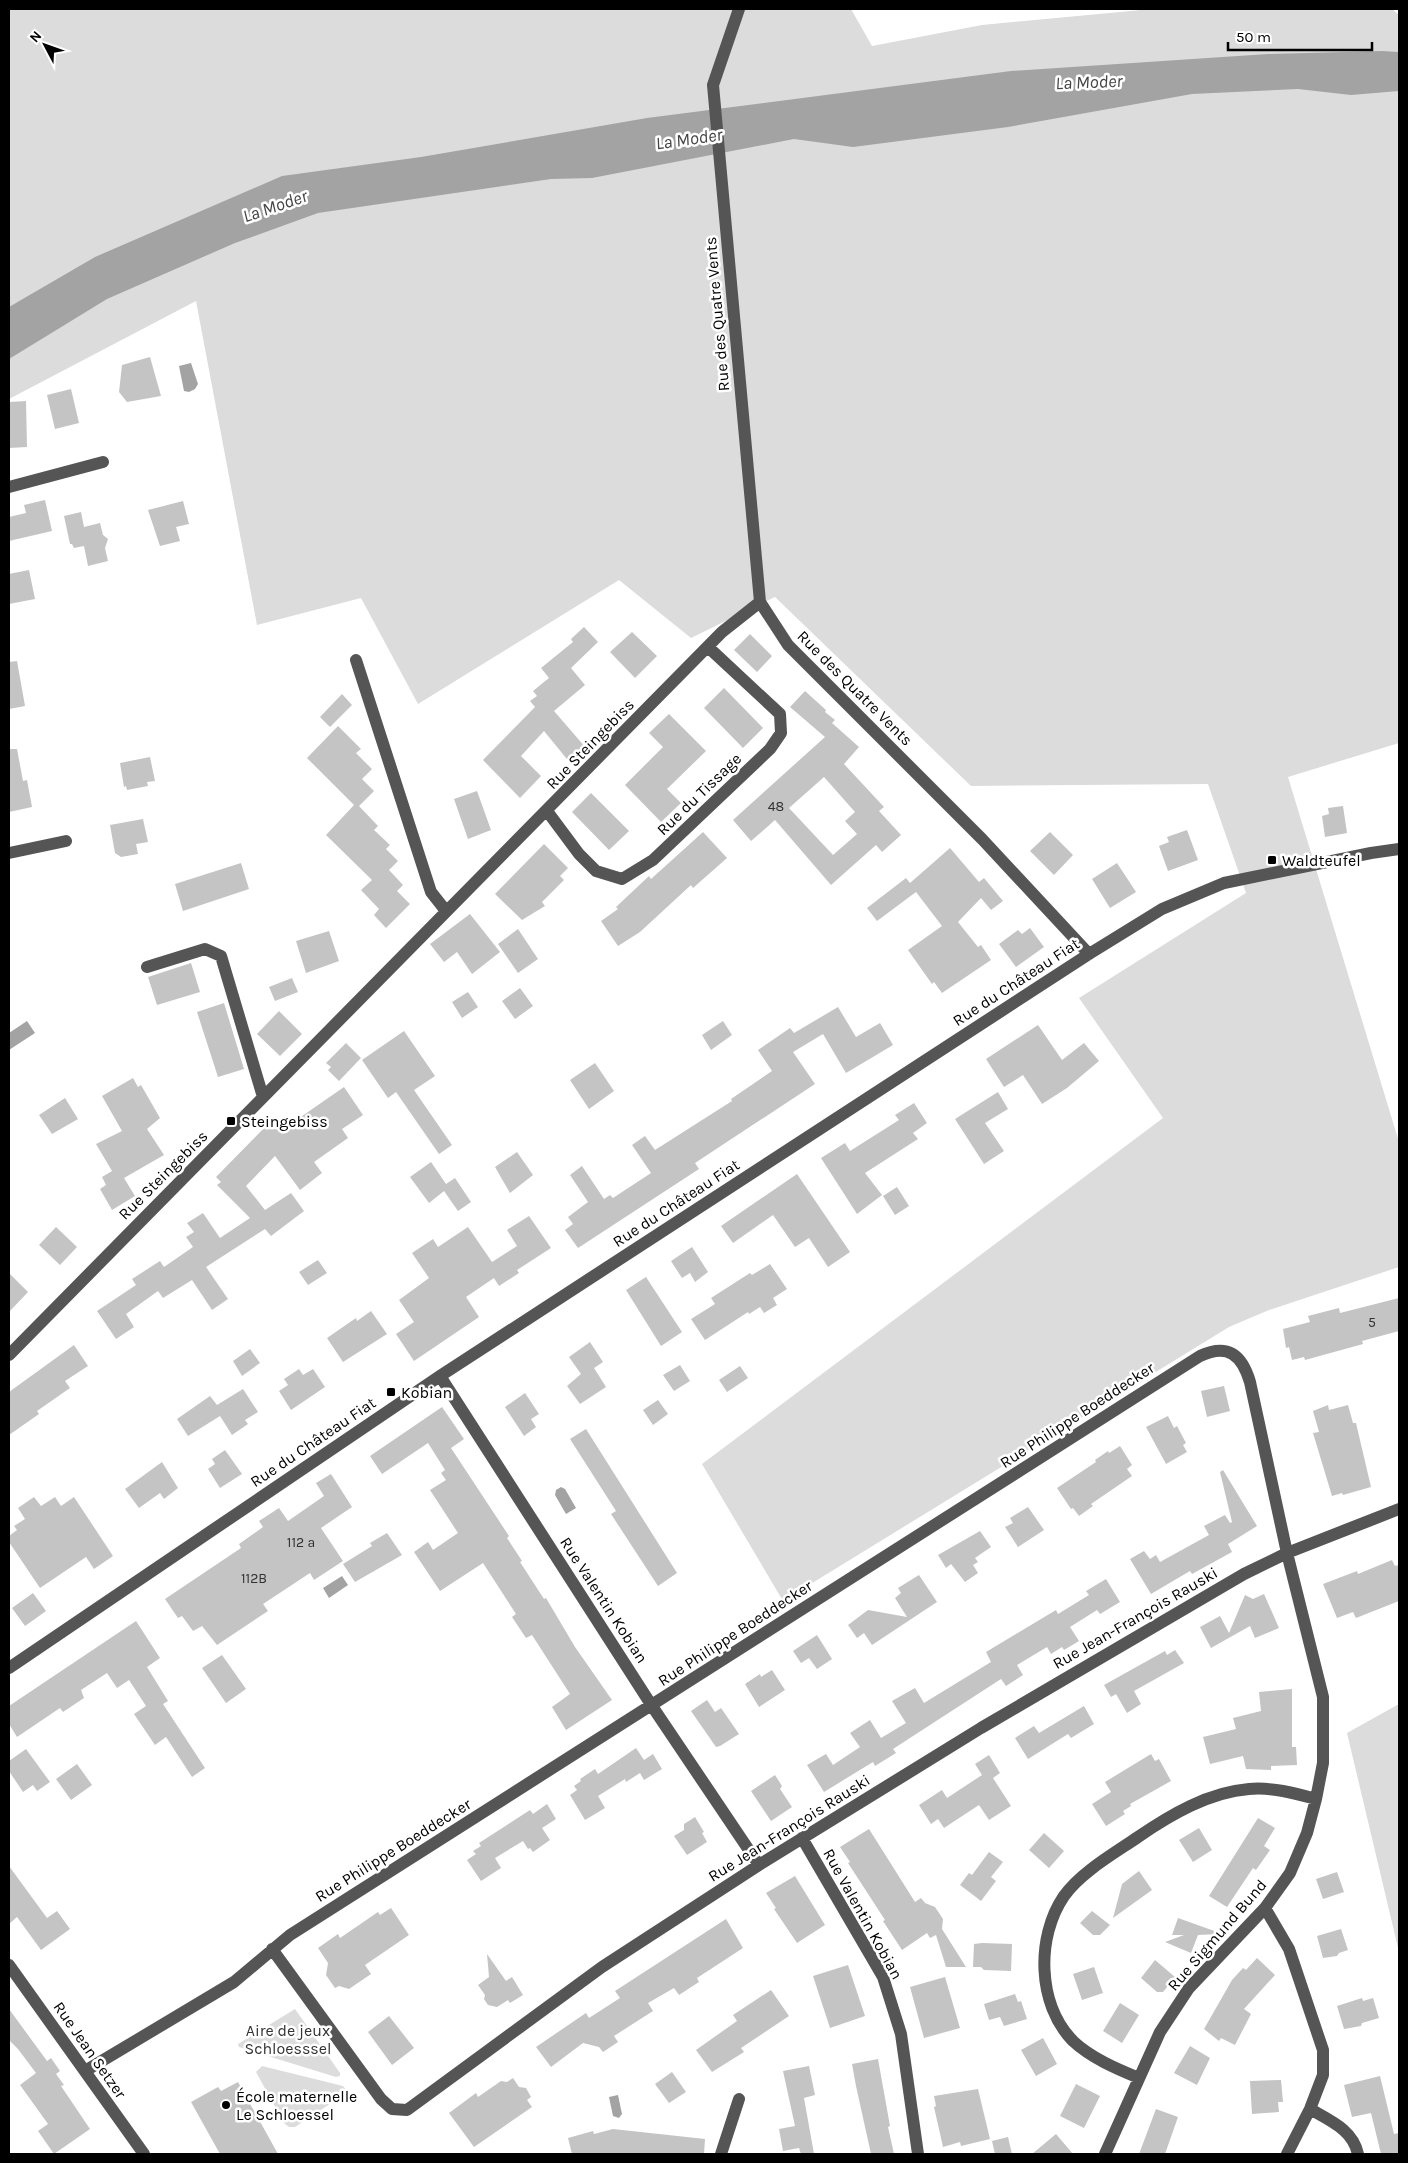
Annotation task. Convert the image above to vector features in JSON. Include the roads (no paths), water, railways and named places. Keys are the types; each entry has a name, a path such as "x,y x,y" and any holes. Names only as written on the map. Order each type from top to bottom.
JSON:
{"street":[{"name":"Rue des Quatre Vents","path":"739,9 713,85 760,602 788,645 982,838 1089,954"},
{"path":"9,488 103,462"},
{"name":"Rue Steingebiss","path":"9,1355 708,646 760,602"},
{"name":"Rue du Tissage","path":"547,811 579,854 596,871 622,880 653,860 770,749 781,733 780,714 708,646"},
{"path":"356,660 432,892 446,911"},
{"path":"9,853 66,841"},
{"name":"Rue du Château Fiat","path":"9,1668 440,1376 1089,954 1162,910 1224,883 1371,852 1399,849"},
{"path":"147,967 205,948 221,956 263,1096"},
{"name":"Rue Philippe Boeddecker","path":"85,2071 234,1982 250,1971 272,1949 298,1930 1211,1351 1219,1349 1234,1354 1248,1374 1287,1553"},
{"name":"Rue Valentin Kobian","path":"440,1376 652,1706 759,1865"},
{"name":"Rue Jean-François Rauski","path":"272,1949 381,2099 392,2109 407,2110 602,1966 802,1838 1136,1635 1244,1574 1287,1553 1399,1509"},
{"name":"Rue Sigmund Bund","path":"1105,2154 1160,2032 1189,1988 1265,1908 1290,1872 1307,1833 1323,1763 1322,1697 1287,1553"},
{"path":"1139,2078 1111,2067 1074,2041 1056,2016 1044,1976 1046,1936 1064,1896 1092,1868 1161,1821 1213,1796 1249,1789 1286,1791 1316,1799"},
{"name":"Rue Valentin Kobian","path":"802,1838 883,1977 901,2034 918,2154"},
{"path":"1265,1908 1289,1948 1323,2050 1323,2075 1310,2109 1287,2154"},
{"name":"Rue Jean Setzer","path":"9,1965 144,2154"},
{"path":"9,1988 19,1979"},
{"path":"721,2154 739,2099"},
{"path":"1310,2109 1342,2127 1356,2143 1358,2154"}],"water":[{"name":"La Moder","path":"1399,52 1399,91 1351,95 1298,89 1192,94 1008,127 853,147 794,139 592,178 551,179 318,213 235,243 107,299 9,359 9,307 95,257 282,176 421,157 647,118 1011,71 1268,54"},
{"path":"191,363 198,384 195,389 189,392 184,391 179,366"},
{"path":"27,1021 35,1033 9,1050 9,1033"},
{"path":"561,1487 565,1489 576,1508 566,1514 555,1495 556,1490"},
{"path":"342,1576 348,1585 329,1598 323,1588"},
{"path":"618,2095 622,2114 619,2118 613,2116 609,2097"}],"place":[{"name":"Waldteufel","path":"1272,860"},
{"name":"Steingebiss","path":"231,1121"},
{"name":"Kobian","path":"391,1392"},
{"name":"École maternelle Le Schloessel","path":"226,2105"}],"park label":[{"name":"Aire de jeux Schloesssel","path":"288,2039"}]}
